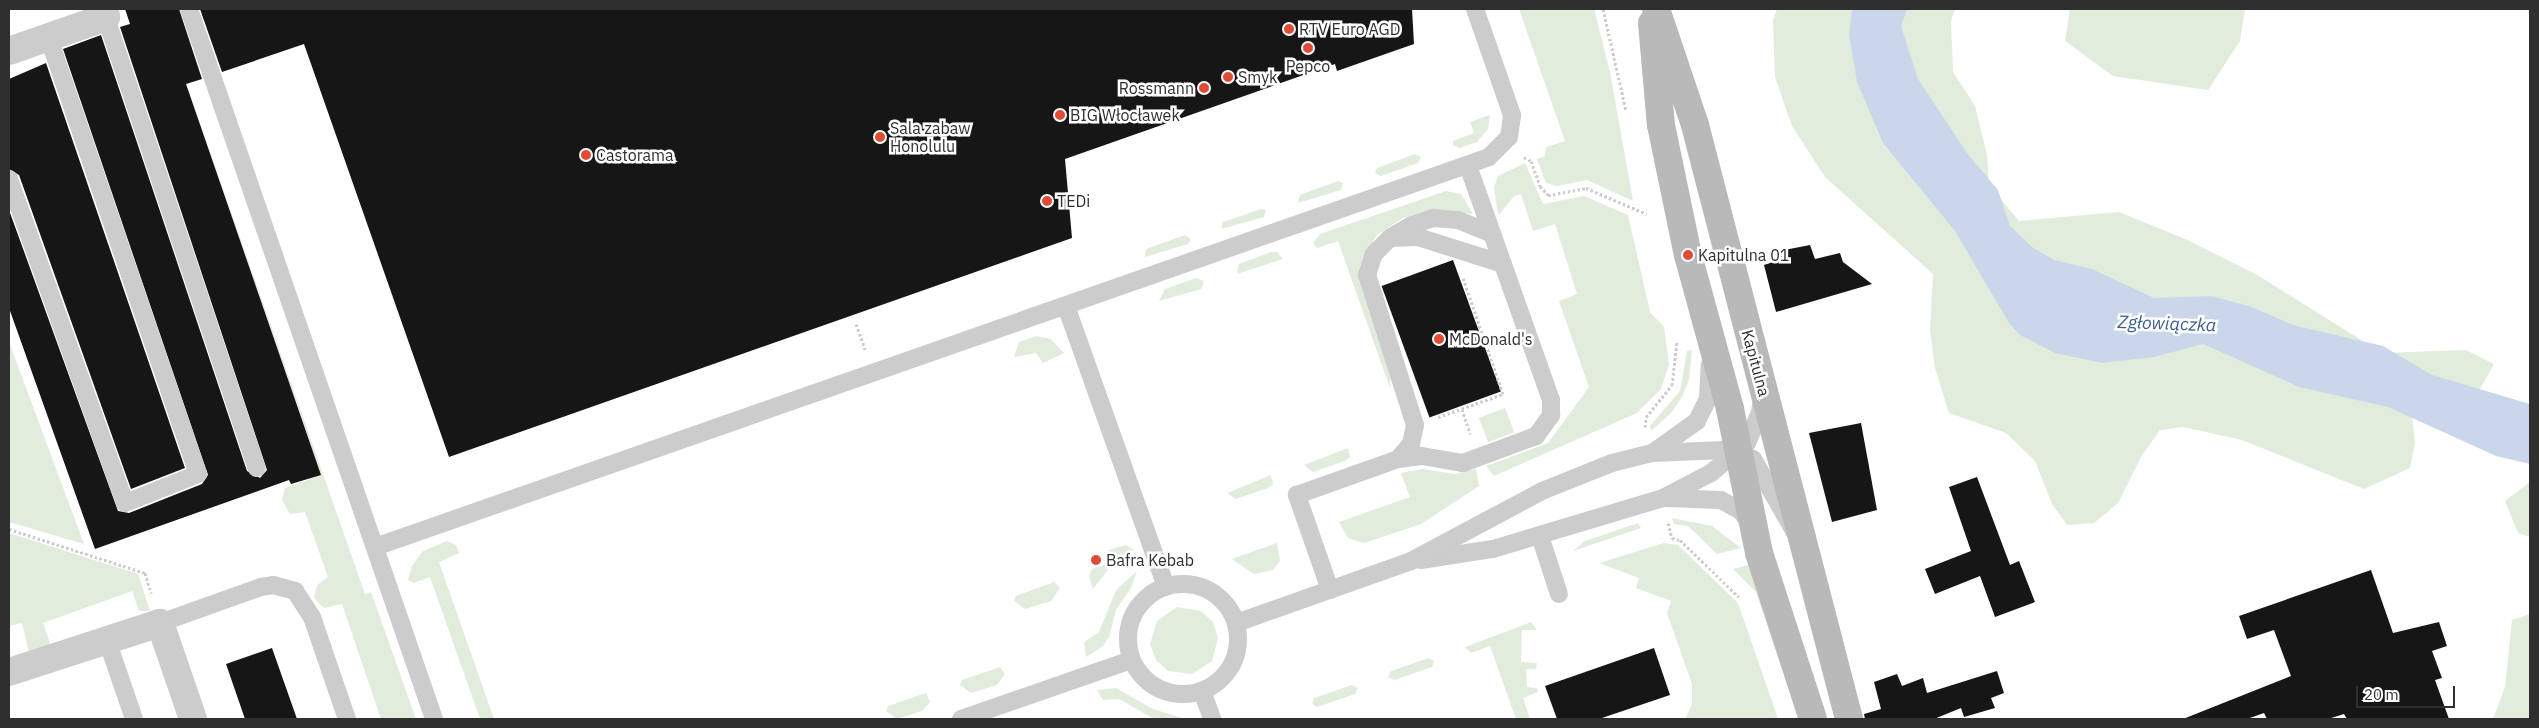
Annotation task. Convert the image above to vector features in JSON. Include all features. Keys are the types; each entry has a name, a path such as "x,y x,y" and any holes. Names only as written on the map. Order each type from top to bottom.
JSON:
{"street":[{"path":"1651,9 1661,126 1708,335 1730,409 1753,528 1813,719"},
{"name":"Kapitulna","path":"1656,9 1695,125 1849,719"},
{"path":"9,51 104,13"},
{"path":"9,672 160,623 193,719"}],"lane":[{"path":"189,9 434,719"},
{"path":"375,547 1468,166 1503,146 1509,136 1512,115 1475,9"},
{"path":"104,13 257,468"},
{"path":"9,179 125,502 198,474 48,37"},
{"path":"1330,590 1296,495 1398,459 1422,456 1463,463 1536,436 1548,421 1551,400 1468,166"},
{"path":"1398,459 1411,444 1415,425 1367,275 1374,254 1390,238 1412,225 1434,218 1458,220 1492,234"},
{"path":"1390,238 1428,239 1503,264"},
{"path":"1066,306 1166,587"},
{"path":"1652,453 1688,431 1704,410 1711,379 1708,335"},
{"path":"1411,562 1493,549 1663,498 1711,473 1737,452 1754,430 1763,391"},
{"path":"1236,623 1411,562 1542,491 1612,463 1652,453 1737,452 1761,468 1779,508 1802,541"},
{"path":"1663,498 1721,500 1741,511 1753,528"},
{"path":"1540,536 1559,594"},
{"path":"1183,584 1216,594 1236,623 1238,647 1230,669 1202,692 1174,694 1160,690 1148,683 1131,660 1127,642 1137,608 1166,587 1183,584"},
{"path":"160,623 273,585 295,591 312,617 347,719"},
{"path":"107,640 134,719"},
{"path":"961,719 1131,660"},
{"path":"1202,692 1212,719"}],"path":[{"path":"1603,9 1628,121"},
{"path":"1503,146 1531,161 1540,186 1548,195 1586,188 1647,214"},
{"path":"1645,204 1649,223"},
{"path":"1415,425 1502,394 1461,272"},
{"path":"1652,453 1646,417 1666,396 1676,374 1675,334"},
{"path":"1663,498 1672,538 1680,540 1742,600"},
{"path":"9,529 145,573 160,623"}],"green space":[{"path":"158,9 160,9 365,594 371,592 416,719 381,719 342,604 324,608 314,598 317,585 328,577 305,512 290,514 282,500 285,488 316,477"},
{"path":"1519,9 1594,9 1610,72 1633,201 1587,180 1557,186 1546,183 1537,159 1545,156 1546,147 1565,141"},
{"path":"1777,9 1955,9 1951,21 1953,72 1975,106 1987,155 1989,185 2019,221 2119,212 2183,238 2259,276 2382,353 2466,350 2494,364 2473,401 2412,416 2415,443 2410,468 2364,489 2242,440 2183,427 2160,430 2141,457 2118,503 2094,523 2067,525 2052,504 2035,461 2006,433 1949,413 1935,368 1930,330 1933,274 1825,177 1792,126 1775,77 1773,21"},
{"path":"2070,9 2245,9 2240,41 2208,90 2113,76 2065,41"},
{"path":"1490,115 1488,129 1477,142 1460,148 1453,145 1453,141 1474,133 1470,122"},
{"path":"1415,154 1421,157 1418,163 1381,176 1375,173 1377,168"},
{"path":"1525,163 1543,204 1584,196 1628,215 1650,312 1664,327 1669,365 1661,389 1637,413 1494,476 1486,466 1548,443 1589,387 1559,301 1577,294 1555,224 1533,231 1521,194 1514,196 1499,215 1497,209 1494,187 1498,176"},
{"path":"1338,181 1343,183 1341,190 1298,203 1300,195"},
{"path":"1446,191 1461,194 1473,214 1430,210 1403,218 1377,235 1362,260 1360,270 1391,369 1390,388 1338,241 1317,248 1313,243 1320,234"},
{"path":"1261,209 1266,210 1264,217 1221,229 1223,222"},
{"path":"1185,235 1191,239 1188,244 1145,257 1146,249"},
{"path":"1271,252 1277,252 1283,259 1237,274 1239,264"},
{"path":"1196,278 1204,281 1201,289 1159,301 1165,289"},
{"path":"1036,336 1051,339 1064,353 1043,363 1036,353 1014,357 1019,342"},
{"path":"9,342 84,544 9,522"},
{"path":"1692,350 1689,380 1682,397 1671,413 1651,431 1650,426 1680,391 1687,351"},
{"path":"1505,408 1514,432 1488,442 1479,418"},
{"path":"1348,448 1350,457 1345,461 1313,472 1304,465"},
{"path":"1423,469 1455,474 1476,469 1479,486 1421,524 1364,543 1348,538 1339,522 1410,497 1401,473"},
{"path":"1271,475 1273,484 1268,488 1236,499 1227,493"},
{"path":"2530,482 2530,537 2518,533 2505,501"},
{"path":"1672,518 1712,526 1741,548 1717,554 1688,526 1674,524"},
{"path":"1638,523 1641,528 1573,551 1585,541"},
{"path":"9,533 138,574 150,611 139,611 132,591 43,623 50,643 47,649 29,653 22,623 9,626"},
{"path":"447,541 456,545 459,553 439,562 494,719 480,719 430,577 414,583 408,580 412,566 423,551"},
{"path":"1277,543 1280,561 1273,570 1254,574 1232,559"},
{"path":"1664,543 1678,545 1738,603 1778,719 1685,719 1692,704 1692,684 1667,613 1671,601 1636,588 1639,578 1599,563"},
{"path":"1126,545 1134,550 1114,562 1093,589 1089,576 1092,569 1110,563 1109,550"},
{"path":"1752,564 1799,719 1756,592 1733,569"},
{"path":"1137,571 1131,588 1116,610 1109,637 1103,646 1086,657 1084,642 1099,632 1116,590"},
{"path":"1054,582 1060,588 1051,601 1025,609 1014,601 1016,596"},
{"path":"1177,607 1201,611 1213,622 1218,638 1212,661 1192,674 1168,671 1156,660 1150,644 1157,621"},
{"path":"2530,614 2530,719 2493,719 2505,687 2512,620"},
{"path":"1531,622 1537,630 1522,630 1521,662 1537,663 1536,669 1526,669 1527,687 1537,688 1538,692 1523,698 1530,719 1516,719 1490,646 1471,653 1465,647"},
{"path":"1429,658 1434,661 1432,667 1394,680 1388,677 1391,671"},
{"path":"1000,667 1005,674 997,685 971,693 960,685 962,680"},
{"path":"1352,685 1358,688 1355,694 1317,707 1312,704 1314,698"},
{"path":"1116,688 1153,709 1185,719 1154,719 1119,699 1103,700 1097,690"},
{"path":"926,693 930,702 922,711 897,719 886,711 888,706"}],"water":[{"name":"Zgłowiączka","path":"1852,9 1907,9 1901,26 1918,79 1967,153 1998,190 2010,226 2032,247 2054,260 2092,269 2154,298 2211,296 2249,306 2293,325 2383,346 2432,375 2530,404 2530,464 2496,456 2388,407 2299,387 2203,344 2154,357 2102,363 2055,353 2020,335 2009,323 1955,231 1883,143 1857,82 1849,35"}],"building":[{"path":"125,9 179,9 202,79 186,84 321,475 291,484 289,480 95,549 9,308 9,210 118,511 129,513 202,484 208,475 63,49 101,35 247,471 260,478 267,470 120,27 130,24"},
{"name":"Castorama","path":"200,9 1412,9 1414,44 1337,71 1335,64 1065,159 1072,238 449,457 304,44 222,72"},
{"path":"46,63 185,468 131,489 19,175 9,169 9,79"},
{"path":"1810,245 1815,259 1840,253 1843,262 1872,284 1776,312 1764,265 1776,261 1774,252"},
{"name":"McDonald's","path":"1453,260 1501,392 1429,418 1382,286"},
{"path":"1861,423 1877,510 1832,522 1809,433"},
{"path":"1977,477 2010,565 2019,561 2035,602 1995,617 1980,576 1935,594 1925,569 1971,551 1949,487"},
{"path":"2371,570 2393,633 2439,622 2447,646 2432,651 2442,678 2435,680 2449,719 2347,719 2344,714 2328,719 2267,719 2264,713 2247,719 2183,719 2291,676 2274,630 2247,639 2239,616"},
{"path":"272,648 297,719 245,719 226,664"},
{"path":"1654,648 1670,695 1599,719 1557,719 1545,686"},
{"path":"1997,671 2004,693 1991,698 1995,708 1964,717 1961,708 1934,719 1865,719 1864,714 1881,709 1874,682 1897,674 1902,686 1923,678 1927,693"}],"place":[{"name":"RTV Euro AGD","path":"1289,29"},
{"name":"Pepco","path":"1308,48"},
{"name":"Smyk","path":"1228,77"},
{"name":"Rossmann","path":"1204,88"},
{"name":"BIG Włocławek","path":"1060,115"},
{"name":"Sala zabaw Honolulu","path":"880,137"},
{"name":"Castorama","path":"586,155"},
{"name":"TEDi","path":"1047,201"},
{"name":"Kapitulna 01","path":"1688,255"},
{"name":"McDonald's","path":"1439,339"},
{"name":"Bafra Kebab","path":"1096,560"}]}
